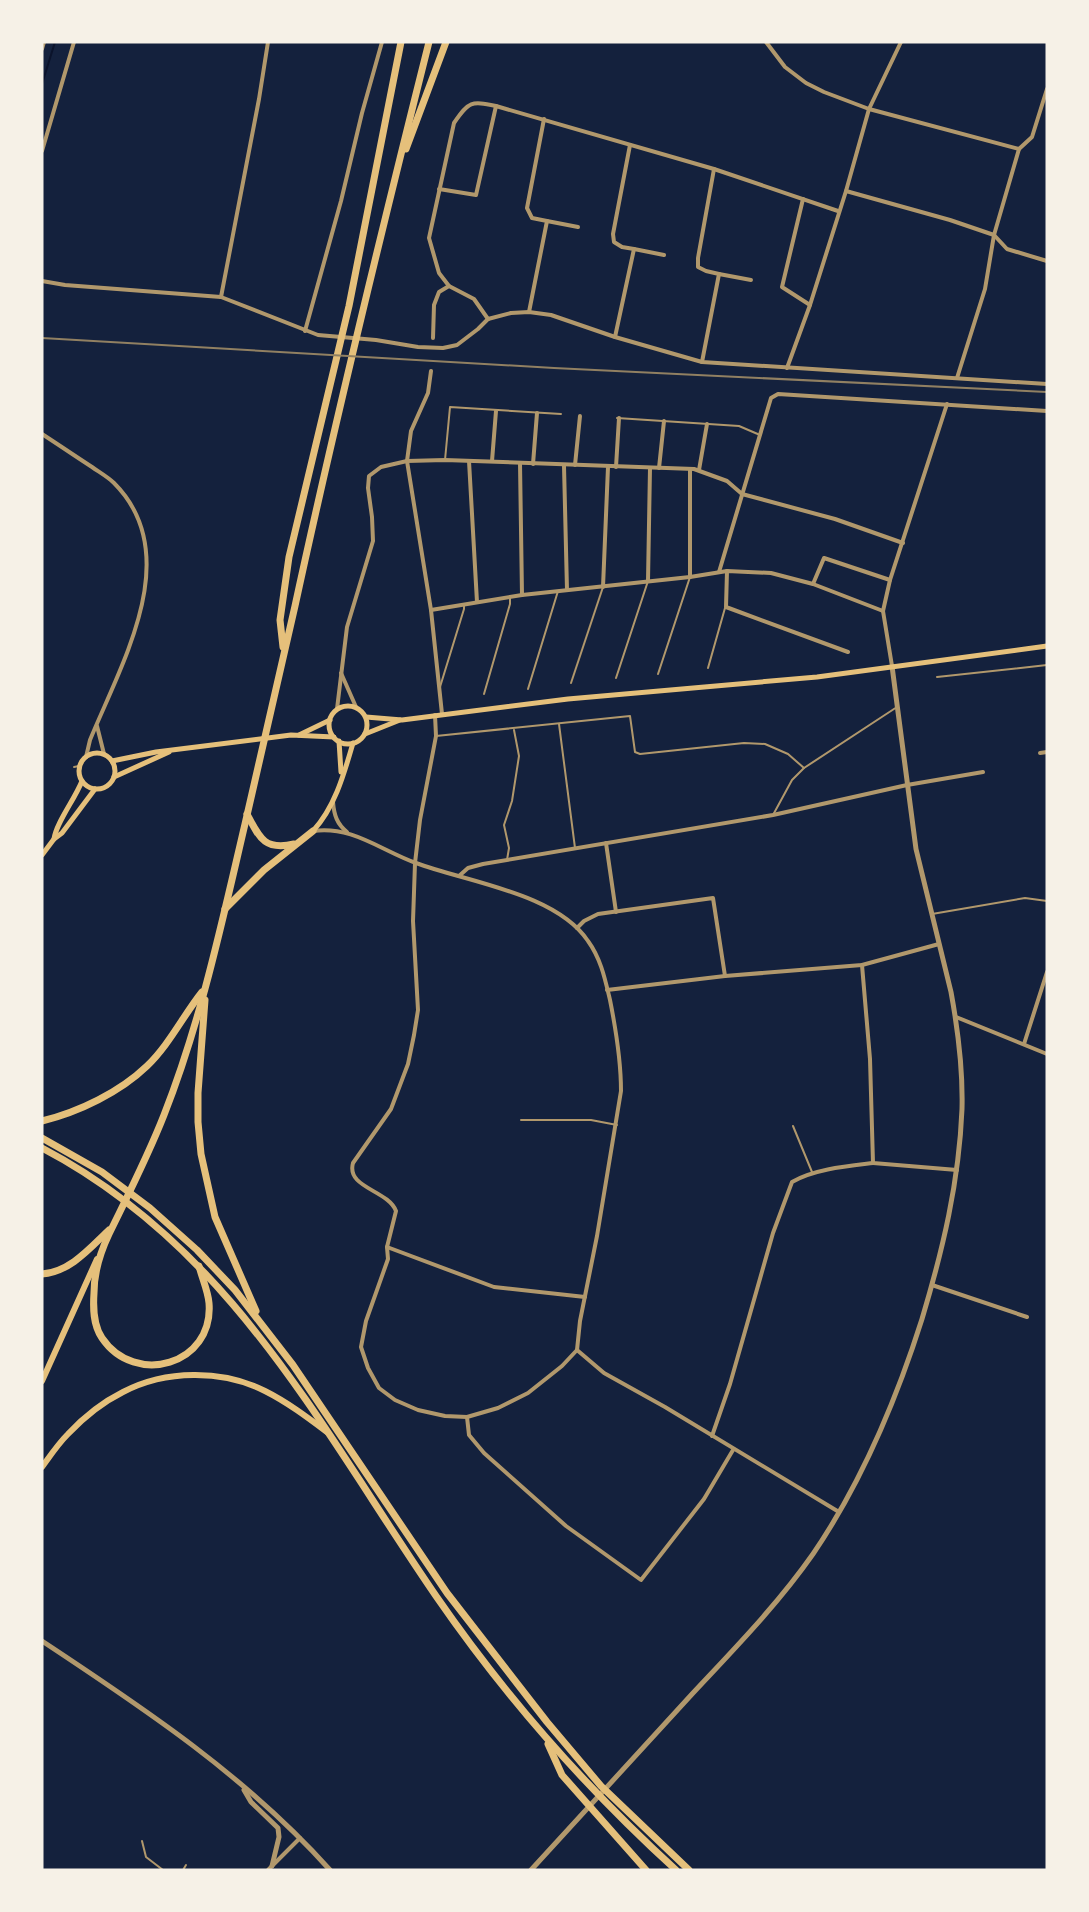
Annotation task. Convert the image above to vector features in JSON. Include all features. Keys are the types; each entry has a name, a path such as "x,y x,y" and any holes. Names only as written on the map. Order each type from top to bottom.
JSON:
{"highway":[{"path":"284,656 280,620 289,557 349,306 400,42"},
{"path":"199,1266 209,1304 207,1320 200,1341 187,1355 163,1365 136,1364 118,1355 101,1337 93,1314 94,1283 101,1251 164,1115 206,988 363,309 429,42"},
{"path":"394,179 446,42"},
{"path":"247,814 258,836 266,843 283,846 297,843"},
{"path":"225,909 264,870 313,831"},
{"path":"42,1121 57,1117 129,1082 166,1044 206,988"},
{"path":"206,988 198,1093 201,1154 215,1217 259,1319"},
{"path":"42,1137 102,1172 150,1208 197,1250 235,1290 293,1365 447,1593 547,1722 601,1786 689,1870"},
{"path":"42,1148 99,1181 149,1219 199,1266 253,1327 330,1435 448,1613 544,1737 591,1788 676,1870"},
{"path":"42,1156 56,1155"},
{"path":"42,1275 61,1270 80,1258 113,1226"},
{"path":"544,1737 562,1775 646,1870"}],"main road":[{"path":"366,734 402,720 442,714 567,699 817,677 1047,646"},
{"path":"112,761 156,752 298,735 353,743 362,739 368,726 366,717 356,707 343,706 337,709 330,720 298,735"},
{"path":"366,717 402,720"},
{"path":"330,720 331,732 336,739 342,775"},
{"path":"313,831 326,816 333,801 353,743"},
{"path":"114,777 115,769 112,761 104,754 92,754 77,766 82,782 95,789 106,786 114,777 171,752"},
{"path":"54,839 56,829 72,804 82,782"},
{"path":"42,855 54,839 62,833 95,789"},
{"path":"42,1381 101,1251"},
{"path":"42,1467 67,1435 95,1410 122,1392 148,1382 175,1376 203,1375 248,1384 264,1390 295,1408 330,1435"}],"street":[{"path":"42,49 44,42"},
{"path":"42,151 74,42"},
{"path":"221,297 268,42"},
{"path":"304,331 341,201 382,42"},
{"path":"766,42 785,67 806,83 869,109 1019,150"},
{"path":"787,368 810,305 869,109 901,42"},
{"path":"957,378 985,289 994,235 1019,150 1032,137 1045,103 1047,89"},
{"path":"488,319 474,299 449,286 439,273 429,238 454,123 464,109 476,102 544,119 714,169 838,211"},
{"path":"439,189 476,195 496,106"},
{"path":"544,119 527,208 532,218 578,227"},
{"path":"630,145 613,234 614,242 622,247 664,255"},
{"path":"714,169 698,267 706,271 751,280"},
{"path":"846,191 950,220 994,235 1007,249 1047,261"},
{"path":"803,199 782,287 810,305"},
{"path":"529,312 547,221"},
{"path":"615,337 634,249"},
{"path":"702,362 719,274"},
{"path":"42,281 65,285 221,297 318,335 376,340 418,347 443,348 457,345 478,330 488,319 511,313 529,312 551,315 615,337 702,362 1047,384"},
{"path":"433,338 434,305 439,292 449,286"},
{"path":"431,371 428,393 411,431 407,461 431,609 442,714"},
{"path":"719,572 771,398 778,394 1047,411"},
{"path":"531,1870 772,1606 812,1555 840,1512 898,1391 948,1230 957,1170 962,1108 956,1017 916,849 883,611 890,580 947,404"},
{"path":"492,461 496,411"},
{"path":"533,464 537,413"},
{"path":"575,465 580,416"},
{"path":"616,467 618,418"},
{"path":"659,468 664,421"},
{"path":"699,470 707,424"},
{"path":"42,434 113,482 126,497 144,533 147,580 138,621 86,757"},
{"path":"337,709 347,627 373,541 369,476 381,466 407,461 445,460 699,470 727,481 742,494 835,519 903,543"},
{"path":"469,461 477,602"},
{"path":"520,463 522,595"},
{"path":"564,466 567,590"},
{"path":"603,587 608,466"},
{"path":"648,581 650,468"},
{"path":"690,470 690,577"},
{"path":"813,584 824,558 890,580"},
{"path":"431,609 522,595 727,571 771,573 813,584 883,611"},
{"path":"727,571 726,606 848,652"},
{"path":"340,672 356,707"},
{"path":"313,831 347,833 415,863 528,898 554,910 577,928 588,939 600,963 616,1031 621,1074 616,1125 577,1350 562,1366 528,1393 498,1408 467,1417 445,1416 418,1410 394,1400 379,1388 368,1368 361,1347 366,1320 388,1259 387,1247 395,1208 389,1201 353,1178 351,1171 353,1163 391,1109 408,1064 414,1035 418,1010 413,921 415,863 420,820 436,736 435,715"},
{"path":"97,725 104,754"},
{"path":"1040,753 1047,752"},
{"path":"459,876 468,868 507,860 773,815 907,785 983,772"},
{"path":"333,801 335,817 347,833"},
{"path":"606,843 616,912"},
{"path":"577,928 590,917 598,914 713,898 725,976"},
{"path":"607,990 725,976 862,964 939,944"},
{"path":"862,964 871,1074 873,1163"},
{"path":"1024,1044 1047,972"},
{"path":"956,1017 1047,1054"},
{"path":"712,1436 730,1384 761,1273 792,1182 841,1167 873,1163 957,1170"},
{"path":"387,1247 494,1287 585,1297"},
{"path":"932,1285 1028,1317"},
{"path":"577,1350 604,1373 840,1512"},
{"path":"467,1417 469,1435 484,1453 566,1526 641,1580 704,1499 733,1450"},
{"path":"42,1641 192,1744 301,1837 330,1870"},
{"path":"242,1786 251,1802 278,1828 279,1837 270,1868"},
{"path":"270,1868 301,1837"}],"lane":[{"path":"445,460 450,407 561,414"},
{"path":"618,418 739,426 760,435"},
{"path":"658,674 690,577"},
{"path":"616,678 648,581"},
{"path":"571,684 603,587"},
{"path":"708,668 725,612 726,590"},
{"path":"528,689 558,591"},
{"path":"484,694 510,598"},
{"path":"439,690 464,604"},
{"path":"937,677 1047,665"},
{"path":"773,815 792,780 804,768 897,706"},
{"path":"436,736 630,716 635,752 640,754 744,743 765,744 788,754 804,768"},
{"path":"559,724 575,848"},
{"path":"507,860 509,848 504,825 512,801 519,756 514,729"},
{"path":"932,914 1025,898 1047,901"},
{"path":"521,1120 591,1120 616,1125"},
{"path":"793,1126 813,1175"},
{"path":"142,1841 146,1857 163,1870"},
{"path":"183,1870 186,1865"}],"waterway":[{"path":"42,84 55,42"}],"railway":[{"path":"42,338 554,368 1047,392"}]}
